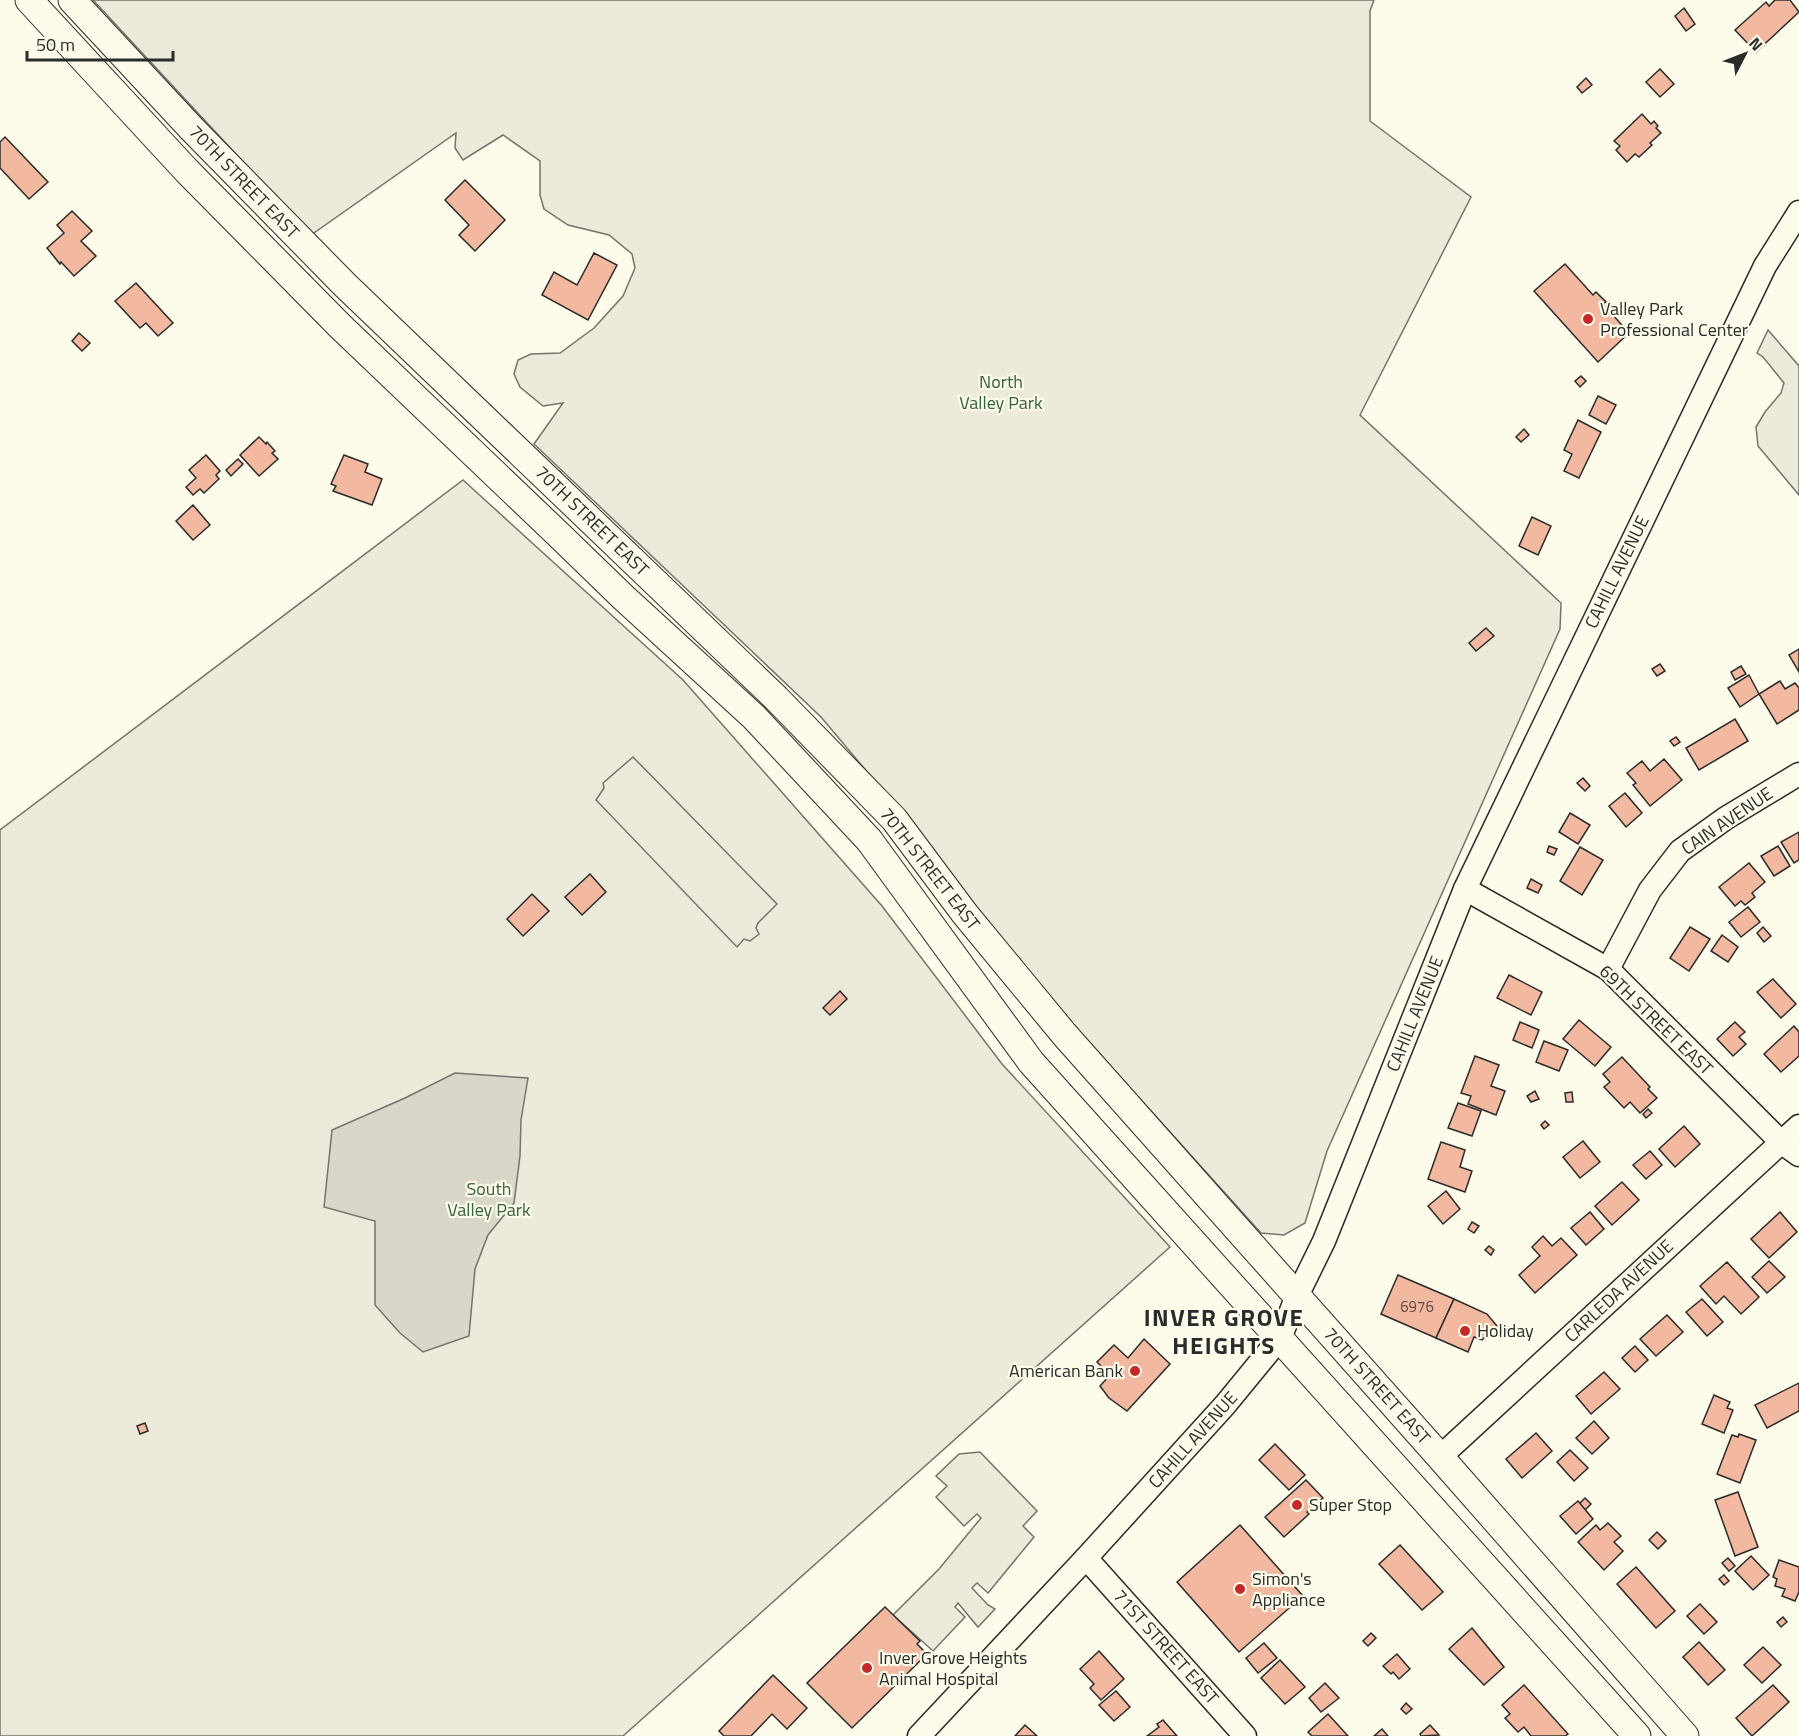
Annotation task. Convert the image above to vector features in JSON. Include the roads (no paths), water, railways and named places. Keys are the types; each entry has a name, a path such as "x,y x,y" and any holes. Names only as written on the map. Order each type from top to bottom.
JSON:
{"main road":[{"name":"70TH STREET EAST","path":"29,0 187,171 340,326 623,597 754,717 862,832 941,936 1031,1062 1637,1736"},
{"name":"70TH STREET EAST","path":"72,0 192,129 345,285 776,698 894,819 965,914 1064,1034 1685,1736"}],"street":[{"name":"CAHILL AVENUE","path":"919,1736 1225,1405 1280,1338 1297,1296 1324,1241 1465,889 1765,266 1799,212"},
{"name":"CAIN AVENUE","path":"1608,969 1650,890 1680,851 1726,818 1799,774"},
{"name":"69TH STREET EAST","path":"1465,889 1608,969 1781,1142 1799,1155"},
{"name":"CARLEDA AVENUE","path":"1440,1457 1799,1126"},
{"name":"71ST STREET EAST","path":"1086,1558 1245,1736"}],"place":[{"name":"Valley Park Professional Center","path":"1588,319"},
{"name":"Holiday","path":"1465,1331"},
{"name":"American Bank","path":"1135,1371"},
{"name":"Super Stop","path":"1297,1505"},
{"name":"Simon's Appliance","path":"1240,1589"},
{"name":"Inver Grove Heights Animal Hospital","path":"867,1668"}],"district":[{"name":"INVER GROVE HEIGHTS","path":"1224,1332"}],"park label":[{"name":"North Valley Park","path":"1001,392"},
{"name":"South Valley Park","path":"489,1199"}]}
